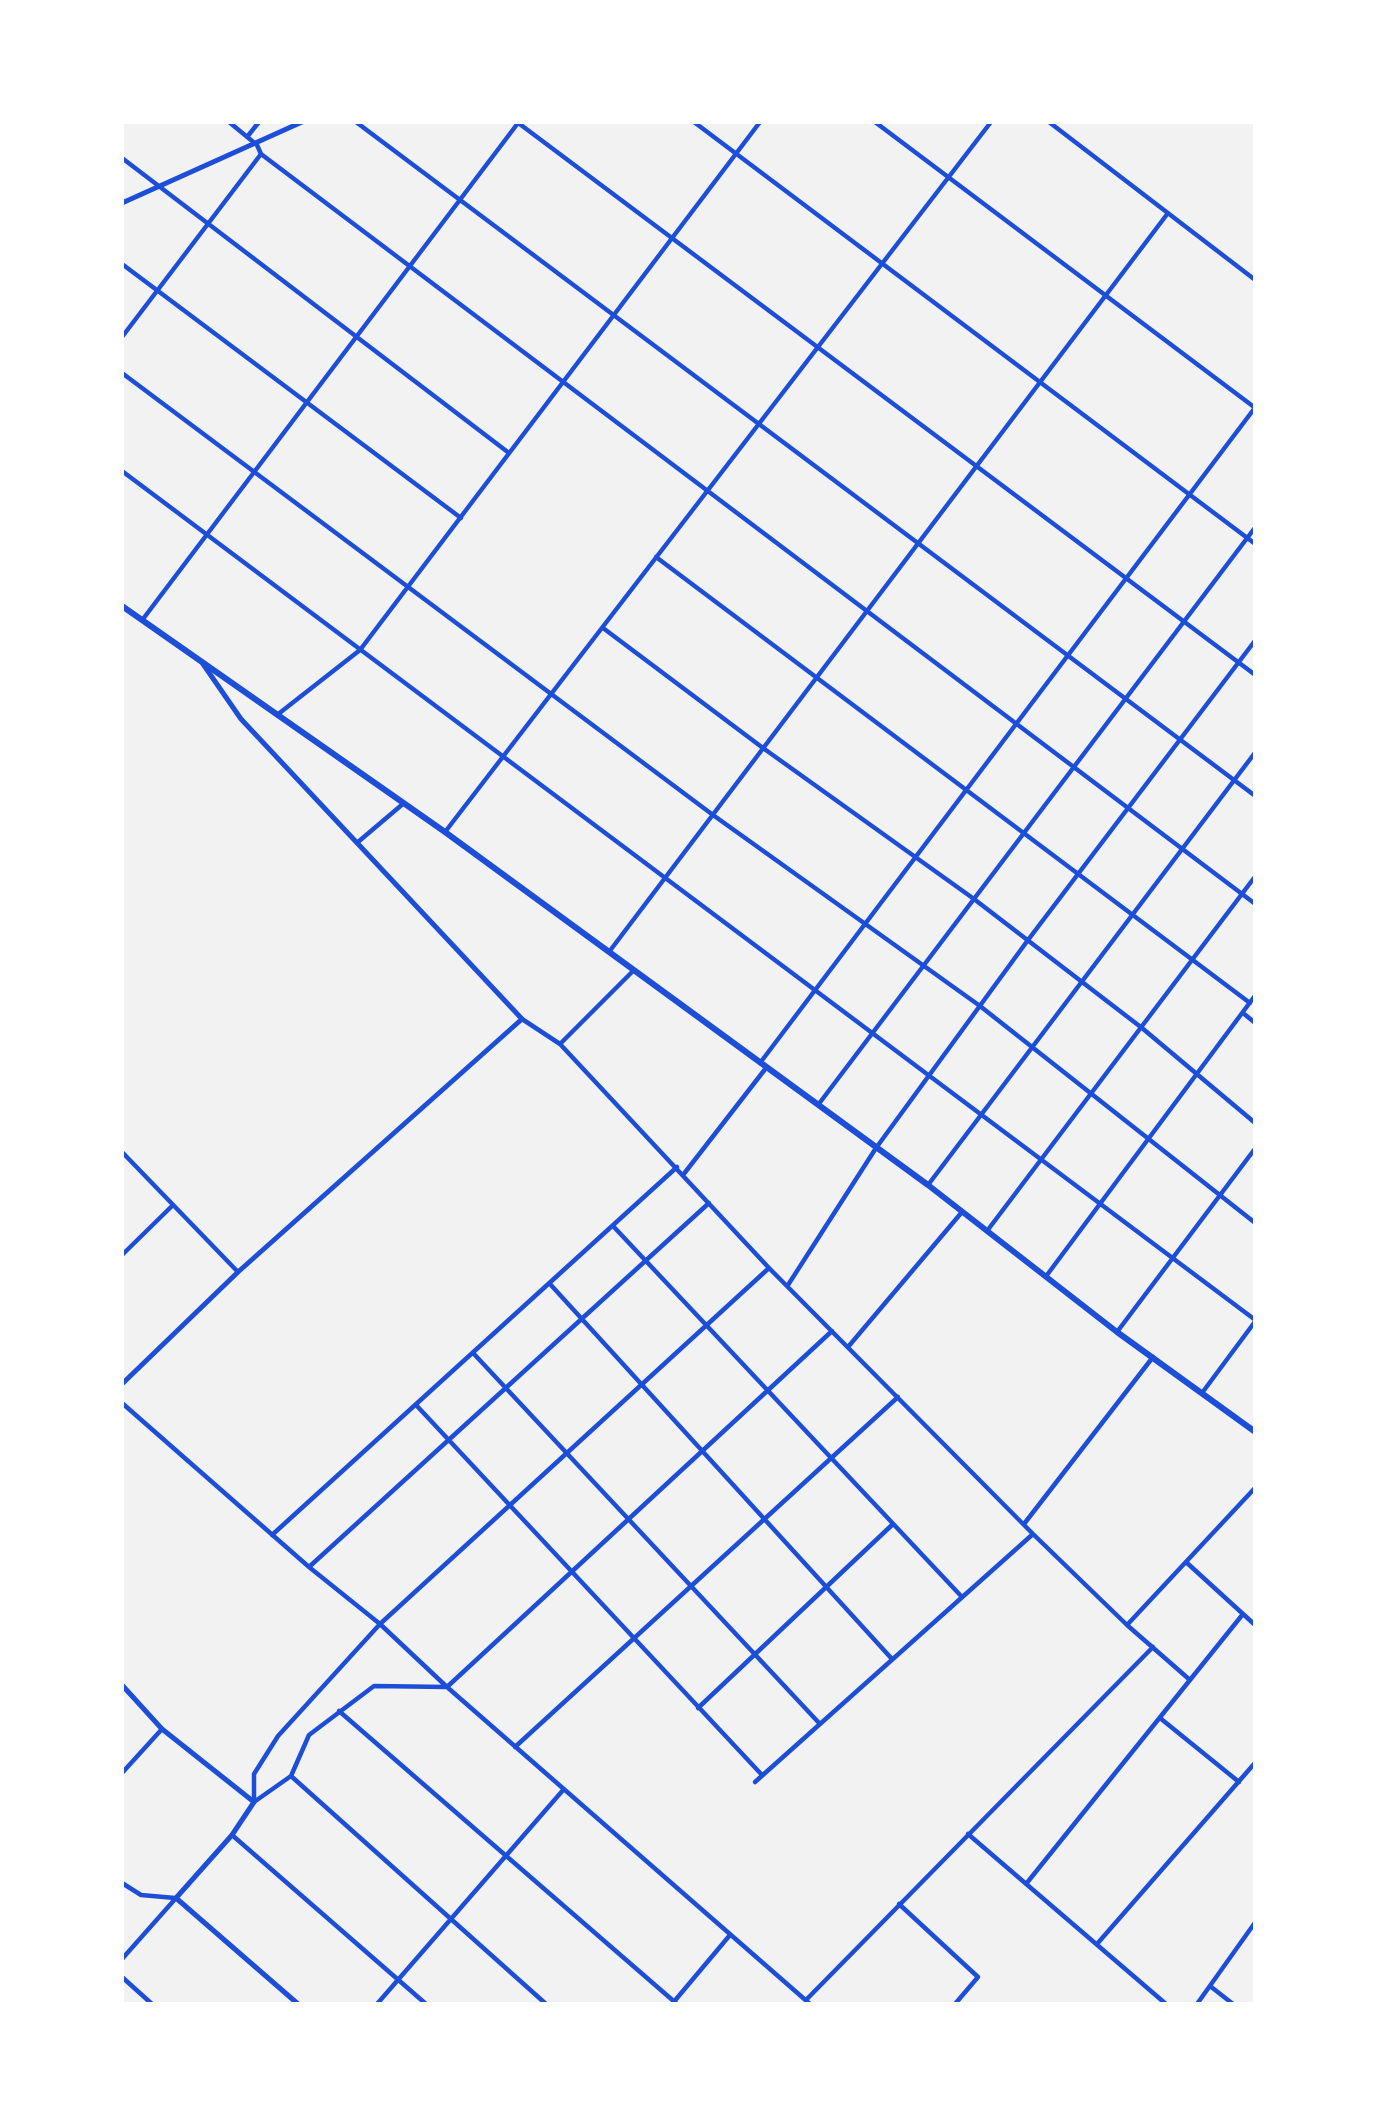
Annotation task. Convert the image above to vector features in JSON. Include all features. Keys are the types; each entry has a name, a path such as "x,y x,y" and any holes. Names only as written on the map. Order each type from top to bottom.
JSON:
{"main road":[{"path":"122,606 445,832 817,1106 929,1185 1116,1332 1255,1431"}],"street":[{"path":"229,122 257,145 261,154 1255,903"},
{"path":"247,137 259,122"},
{"path":"122,203 257,145 302,122"},
{"path":"356,122 1255,794"},
{"path":"694,122 1255,543"},
{"path":"276,716 360,650 760,122"},
{"path":"760,1063 1255,408 875,122"},
{"path":"445,832 991,122"},
{"path":"1049,122 1255,279"},
{"path":"143,620 518,123 1255,674"},
{"path":"122,337 261,154"},
{"path":"122,158 509,453"},
{"path":"609,952 1168,213"},
{"path":"122,264 461,518"},
{"path":"122,373 713,815 980,1006 1094,1093 1219,1197 1255,1222"},
{"path":"122,471 928,1076 983,1114 1255,1321 1202,1393"},
{"path":"817,1106 1255,529"},
{"path":"656,557 1134,913 1250,1003"},
{"path":"602,628 763,748 974,899 1142,1028 1195,1076 1255,1122"},
{"path":"788,1285 876,1148 928,1076 1180,738 1255,642"},
{"path":"203,664 242,719 522,1019 560,1044 769,1268 1033,1534 1127,1625 1190,1680"},
{"path":"929,1185 1255,754"},
{"path":"358,842 404,803"},
{"path":"987,1231 1255,878"},
{"path":"560,1044 634,970"},
{"path":"1046,1275 1255,997"},
{"path":"1243,1013 1255,1022"},
{"path":"122,1384 238,1272 522,1019"},
{"path":"683,1175 766,1068"},
{"path":"1116,1332 1255,1150"},
{"path":"122,1152 238,1272"},
{"path":"272,1535 677,1167"},
{"path":"309,1567 709,1203"},
{"path":"122,1255 173,1205"},
{"path":"848,1347 962,1212"},
{"path":"613,1226 962,1597"},
{"path":"254,1802 254,1774 278,1735 380,1624 769,1268"},
{"path":"550,1284 892,1659"},
{"path":"122,1959 232,1835 254,1802 291,1776 309,1735 374,1686 447,1687 832,1331"},
{"path":"474,1354 820,1724"},
{"path":"1024,1524 1153,1357"},
{"path":"515,1747 898,1397"},
{"path":"122,1403 309,1567 380,1624 447,1687 808,2002 899,1904 1153,1647"},
{"path":"417,1406 762,1775"},
{"path":"1127,1625 1255,1489"},
{"path":"698,1708 893,1524"},
{"path":"755,1782 1033,1534"},
{"path":"1186,1562 1255,1624"},
{"path":"1026,1884 1243,1614"},
{"path":"122,1685 162,1728 254,1802"},
{"path":"339,1711 674,2003 730,1935"},
{"path":"1160,1718 1239,1782"},
{"path":"122,1773 162,1728"},
{"path":"1097,1944 1255,1764"},
{"path":"291,1776 546,2004"},
{"path":"377,2004 564,1789"},
{"path":"968,1834 1166,2004"},
{"path":"232,1835 426,2004"},
{"path":"122,1883 141,1895 176,1898 298,2004"},
{"path":"899,1904 978,1978 955,2004"},
{"path":"1197,2004 1255,1924"},
{"path":"122,1977 152,2004"},
{"path":"1210,1986 1233,2004"}]}
